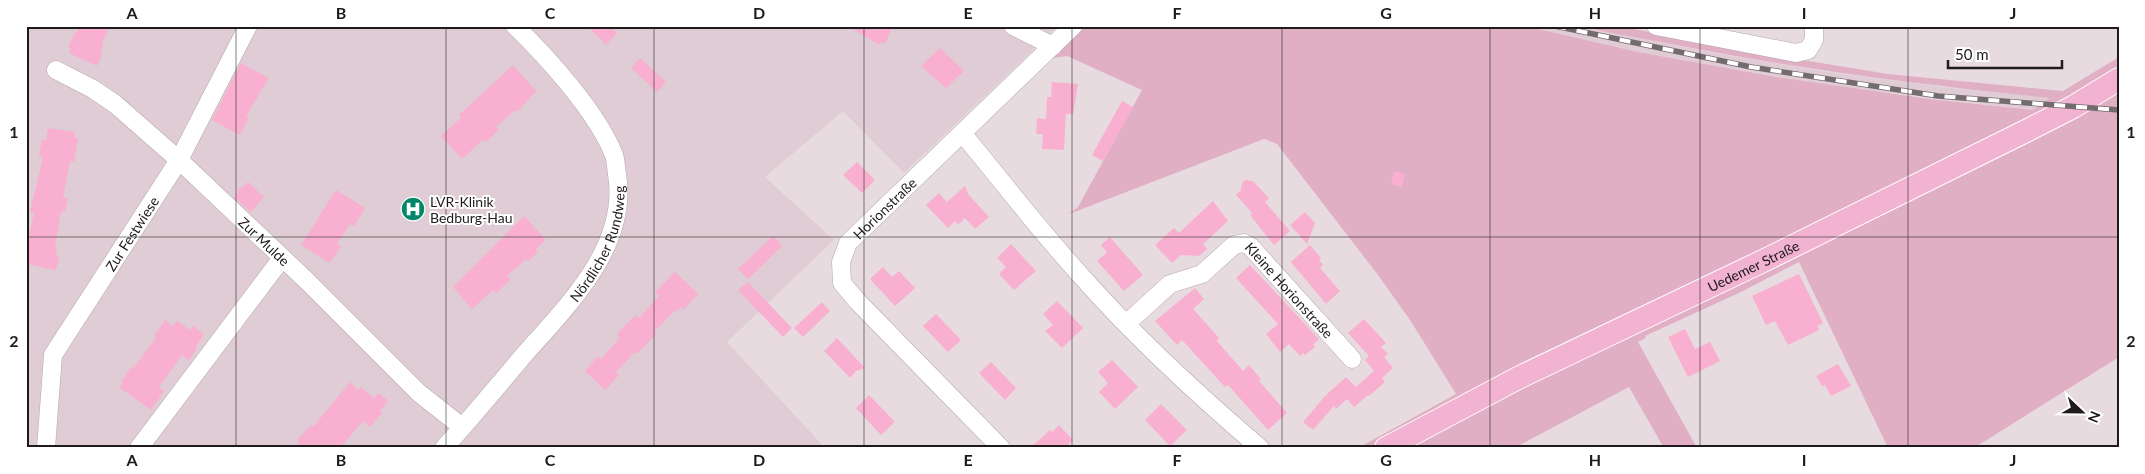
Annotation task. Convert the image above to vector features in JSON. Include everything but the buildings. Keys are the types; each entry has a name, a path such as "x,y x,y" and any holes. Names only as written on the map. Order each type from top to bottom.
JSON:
{"main road":[{"name":"Uedemer Straße","path":"1386,448 1520,377 1763,261 2030,129 2073,107 2119,79"}],"street":[{"name":"Zur Festwiese","path":"46,448 53,355 180,160 248,26"},
{"name":"Nördlicher Rundweg","path":"444,448 578,292 602,255 617,216 619,189 614,156 598,124 544,54 515,26"},
{"path":"1013,26 1053,46"},
{"name":"Horionstraße","path":"1002,448 858,302 842,283 840,262 848,243 1074,26"},
{"path":"1656,26 1796,53 1808,50 1814,40 1814,26"},
{"name":"Zur Mulde","path":"56,70 93,89 115,104 180,160 419,393 462,427"},
{"path":"962,132 1082,278 1126,324 1195,390 1260,448"},
{"name":"Kleine Horionstraße","path":"1126,324 1170,284 1202,274 1234,245 1244,243 1251,247 1352,358"},
{"path":"139,448 282,258"}],"shaded area":[{"name":"LVR-Klinik Bedburg-Hau","path":"26,26 1058,26 904,173 843,111 765,177 834,240 727,342 825,448 26,448"},
{"path":"1086,26 1525,26 1638,52 1777,77 1930,99 2033,110 2050,98 1955,88 1813,69 1615,34 1582,26 1620,26 1717,46 1888,74 2063,91 2119,57 2119,70 2067,102 1455,402 1372,448 1358,448 1456,394 1410,320 1378,275 1277,144 1264,139 1069,214 1078,207 1142,90 1067,56 1053,58"},
{"path":"1525,26 1582,26 1714,53 1828,72 1941,87 2051,98 2033,110 1831,86 1638,52"},
{"path":"2119,87 2119,114 2117,116 2119,116 2119,357 1974,448 1888,448 1799,262 1741,292 1645,336 1646,338 1638,342 1697,448 1664,448 1629,387 1514,448 1406,448 1457,420"}],"railway":[{"path":"1555,26 1751,67 1938,96 2119,110"}],"place":[{"name":"LVR-Klinik Bedburg-Hau","path":"413,209"}]}
